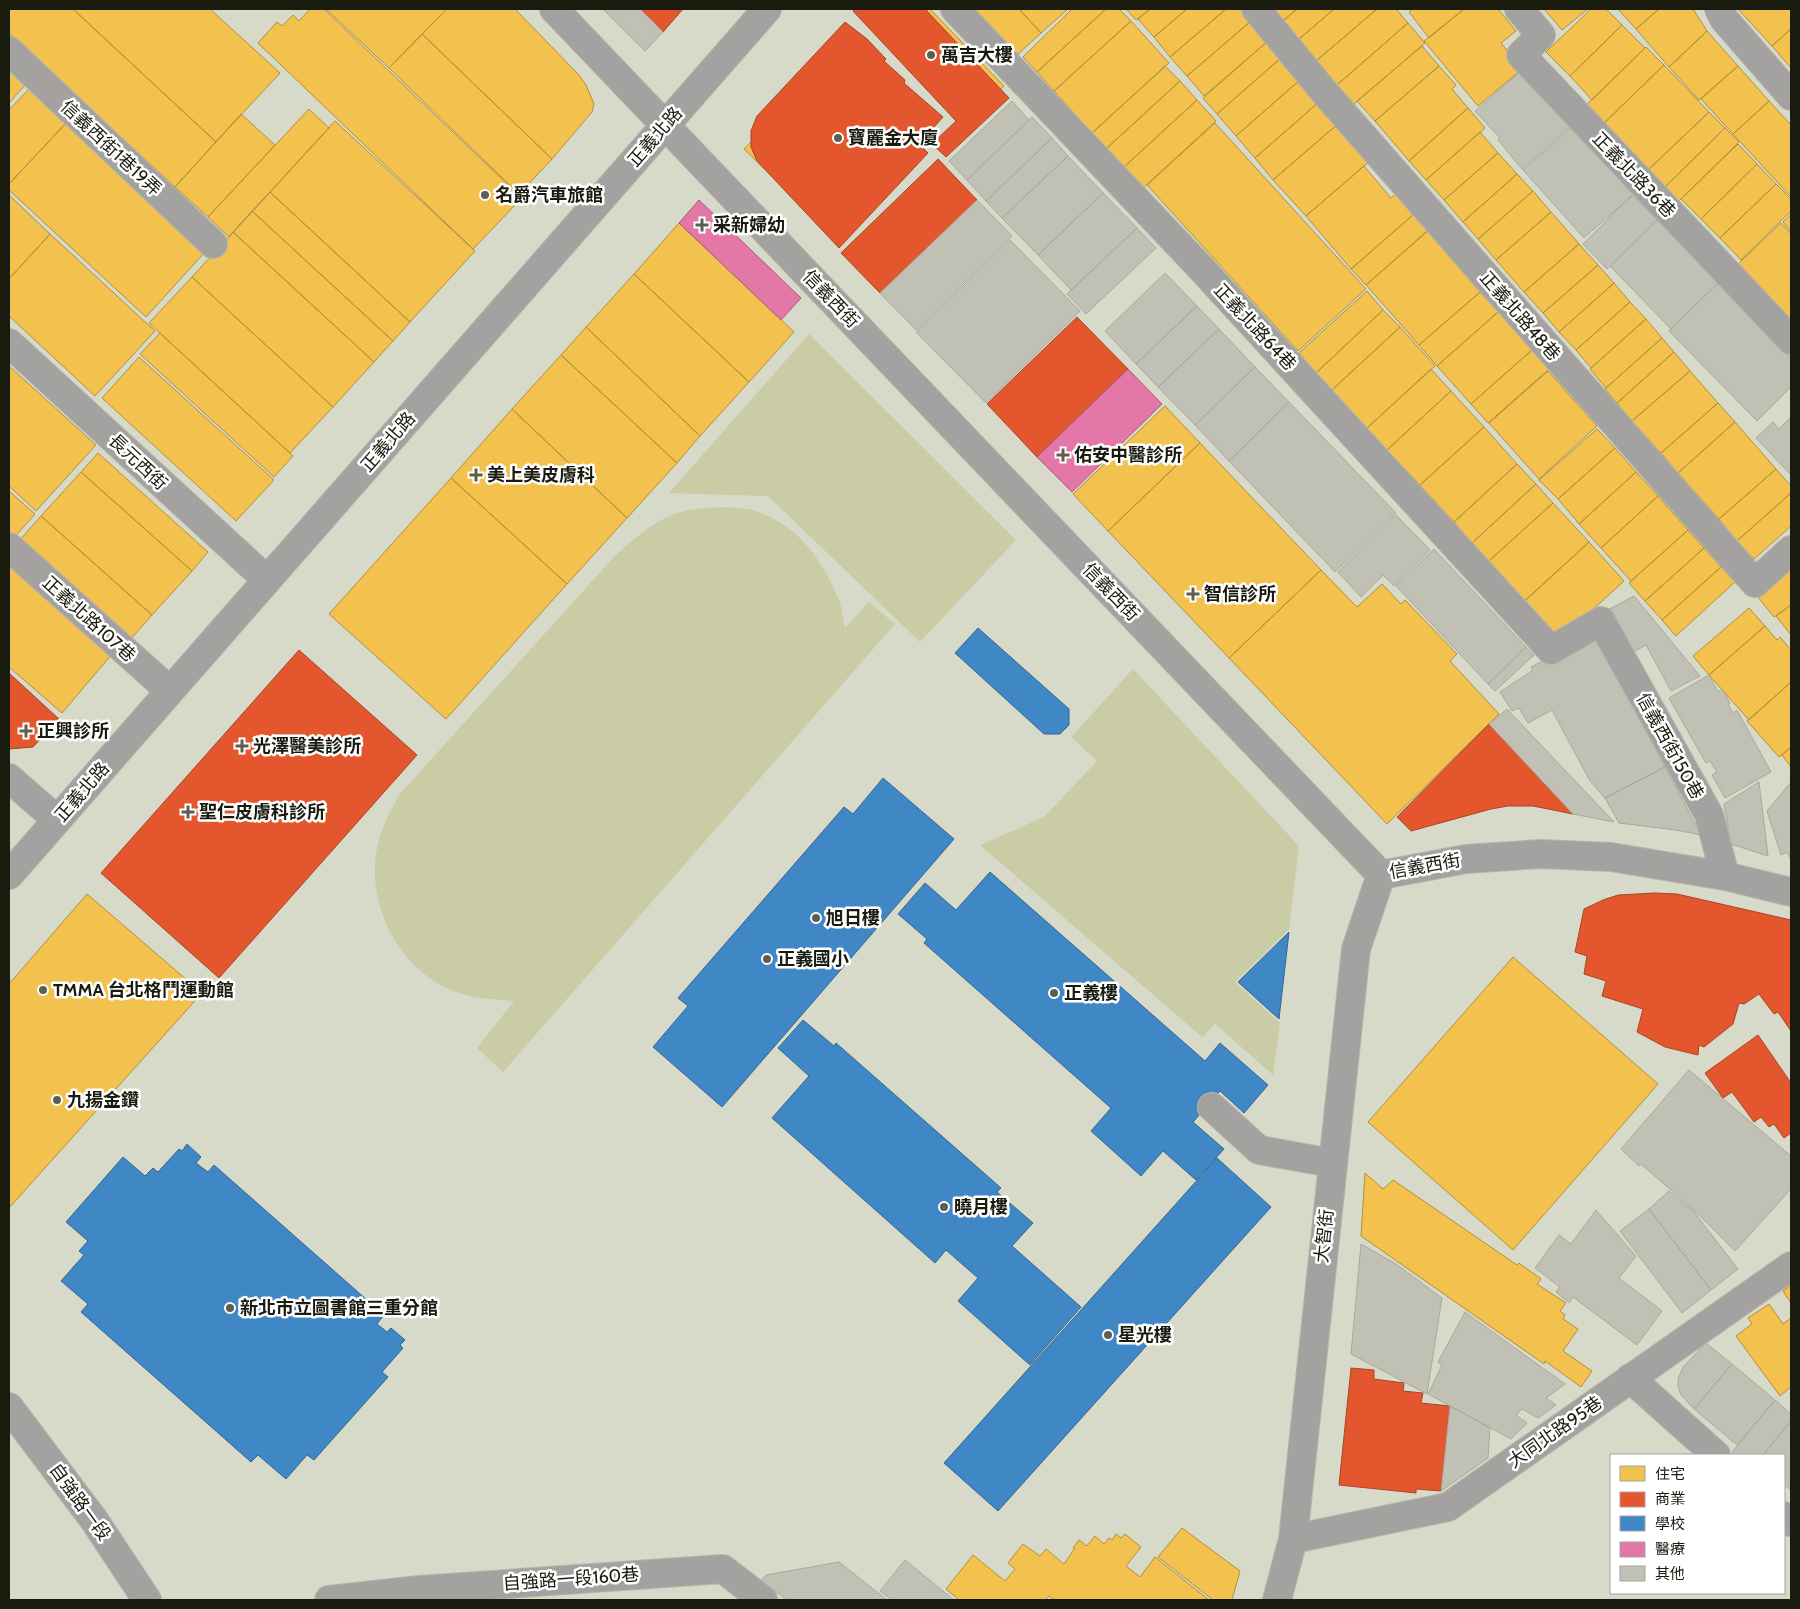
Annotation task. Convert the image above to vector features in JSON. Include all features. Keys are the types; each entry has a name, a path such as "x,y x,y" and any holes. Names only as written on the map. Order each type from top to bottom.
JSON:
{"street":[{"name":"信義西街","path":"554,9 1381,874 1466,858 1540,854 1611,857 1725,876 1791,892"},
{"name":"正義北路","path":"9,875 767,9"},
{"name":"正義北路64巷","path":"955,9 1199,266 1552,650 1600,621"},
{"name":"正義北路48巷","path":"1256,9 1339,108 1755,583 1791,550"},
{"name":"正義北路36巷","path":"1519,9 1541,35 1521,55 1791,340"},
{"path":"1718,9 1724,19 1791,96"},
{"name":"信義西街1巷19弄","path":"9,51 213,244"},
{"name":"長元西街","path":"9,343 266,580"},
{"name":"正義北路107巷","path":"9,547 170,691"},
{"name":"信義西街150巷","path":"1600,621 1709,815 1725,876"},
{"path":"9,778 57,820"},
{"name":"大智街","path":"1277,1600 1293,1540 1356,949 1381,874"},
{"path":"1212,1108 1259,1150 1332,1163"},
{"name":"大同北路95巷","path":"1293,1540 1448,1508 1791,1266"},
{"path":"1630,1378 1715,1454"},
{"name":"自強路一段","path":"9,1407 94,1520 147,1600"},
{"name":"自強路一段160巷","path":"329,1600 425,1595 723,1568 763,1600"}],"green space":[{"path":"809,334 1016,540 920,642 768,496 669,493"},
{"path":"726,507 750,509 768,516 795,533 806,544 832,583 838,598 845,628 869,602 895,624 503,1072 477,1048 514,1001 476,997 454,991 434,981 417,967 402,950 390,931 381,910 376,888 375,866 382,831 399,795 613,558 644,531 661,520 680,512"},
{"path":"1133,669 1299,846 1289,929 1235,982 1280,1023 1273,1075 1215,1024 1202,1037 980,845 1044,817 1097,761 1071,737"}],"building: 住宅":[{"path":"9,9 73,9 216,142 175,187 9,33"},
{"path":"73,9 210,9 280,73 216,142"},
{"path":"310,9 324,9 522,198 473,249 258,43 277,22 282,26 293,15 299,21"},
{"path":"326,9 447,9 389,68"},
{"path":"447,9 515,9 579,75 586,85 594,104 592,112 552,159 422,34"},
{"name":"萬吉大樓","path":"874,9 930,9 1004,86 965,123 865,18"},
{"path":"974,9 1019,9 1041,33 1017,55"},
{"path":"1019,9 1068,9 1041,33"},
{"path":"1072,9 1106,9 1037,72 1023,57"},
{"path":"1106,9 1119,9 1131,21 1054,91 1037,72"},
{"path":"1126,9 1150,9 1136,20"},
{"path":"1150,9 1187,9 1154,37 1138,19"},
{"path":"1187,9 1226,9 1170,57 1154,37"},
{"path":"1226,9 1240,9 1251,21 1187,76 1170,57"},
{"path":"1272,9 1297,9 1282,22"},
{"path":"1297,9 1334,9 1298,40 1282,22"},
{"path":"1334,9 1377,9 1316,61 1298,40"},
{"path":"1377,9 1396,9 1408,23 1337,85 1316,61"},
{"path":"1413,9 1464,9 1429,38 1409,12"},
{"path":"1464,9 1498,9 1516,31 1501,43 1522,69 1478,106 1424,41"},
{"path":"1544,9 1588,9 1562,30"},
{"path":"1591,9 1606,9 1622,25 1570,76 1546,52"},
{"path":"1618,9 1659,9 1636,29"},
{"path":"1659,9 1693,9 1707,31 1669,67 1636,29"},
{"path":"1738,9 1791,9 1791,29 1772,46"},
{"path":"1131,21 1169,63 1092,133 1054,91"},
{"path":"1251,21 1268,41 1204,96 1187,76"},
{"path":"1408,23 1425,43 1353,105 1337,85"},
{"path":"1622,25 1645,48 1592,100 1570,76"},
{"path":"1791,29 1791,68 1772,46"},
{"path":"1707,31 1738,66 1699,100 1669,67"},
{"path":"422,34 552,159 519,194 389,68"},
{"path":"1268,41 1282,57 1217,114 1203,98"},
{"path":"1422,46 1439,66 1375,121 1357,101"},
{"path":"1646,47 1664,65 1601,126 1584,107"},
{"path":"1282,57 1301,79 1236,136 1217,114"},
{"name":"寶麗金大廈","path":"830,61 924,153 839,241 744,149"},
{"path":"1664,65 1709,112 1646,172 1601,126"},
{"path":"1165,66 1180,81 1107,148 1092,133"},
{"path":"1439,66 1456,85 1452,89 1468,108 1409,161 1375,121"},
{"path":"1738,66 1769,101 1733,134 1701,99"},
{"path":"9,69 25,85 9,103"},
{"path":"1301,79 1320,101 1255,158 1236,136"},
{"path":"1180,81 1197,100 1124,167 1107,148"},
{"path":"29,89 66,123 9,184 9,110"},
{"path":"1197,100 1216,121 1143,188 1124,167"},
{"path":"1320,101 1339,123 1273,180 1255,158"},
{"path":"1769,101 1791,125 1791,197 1733,134"},
{"path":"1468,108 1485,128 1426,180 1409,161"},
{"path":"309,109 329,128 229,237 208,217"},
{"path":"1709,112 1725,128 1663,189 1646,172"},
{"path":"241,114 275,145 208,217 175,187"},
{"path":"335,121 475,251 410,322 270,192"},
{"path":"66,123 205,252 146,317 9,190 9,184"},
{"path":"1215,123 1366,289 1298,351 1147,185"},
{"path":"1339,123 1371,160 1306,216 1273,180"},
{"path":"1725,128 1739,142 1677,203 1663,189"},
{"path":"1480,132 1498,153 1444,200 1426,180"},
{"path":"1738,144 1757,164 1701,219 1681,199"},
{"path":"1498,153 1517,174 1463,222 1444,200"},
{"path":"1757,164 1776,184 1720,238 1701,219"},
{"path":"1364,166 1391,198 1396,193 1414,214 1351,269 1306,216"},
{"path":"1517,174 1533,191 1478,239 1463,222"},
{"path":"1776,184 1791,199 1791,211 1741,260 1720,238"},
{"path":"1533,191 1551,212 1496,260 1478,239"},
{"path":"270,192 410,322 393,341 252,211"},
{"path":"9,195 50,234 9,279"},
{"path":"252,211 393,341 374,362 233,232"},
{"path":"1551,212 1579,244 1524,292 1496,260"},
{"path":"1414,214 1429,230 1366,285 1351,269"},
{"path":"1791,214 1791,232 1783,222"},
{"path":"679,223 794,332 749,382 634,274"},
{"path":"1781,223 1791,234 1791,323 1737,265"},
{"path":"1427,231 1480,292 1419,345 1366,285"},
{"path":"233,232 374,362 333,407 192,277"},
{"path":"50,234 155,331 95,396 9,316 9,279"},
{"path":"1579,244 1598,265 1543,313 1524,292"},
{"path":"1598,265 1614,283 1559,332 1543,313"},
{"path":"634,274 749,382 700,436 586,327"},
{"path":"192,277 333,407 290,453 149,323"},
{"path":"1614,283 1630,302 1576,350 1559,332"},
{"path":"1367,291 1383,310 1316,373 1299,353"},
{"path":"1480,292 1498,312 1437,366 1419,345"},
{"path":"1630,302 1646,319 1591,368 1576,350"},
{"path":"1383,310 1400,327 1332,390 1316,373"},
{"path":"1498,312 1532,350 1471,404 1437,366"},
{"path":"1646,319 1662,338 1606,388 1590,369"},
{"path":"586,327 700,436 677,463 561,355"},
{"path":"1400,327 1435,366 1367,428 1332,390"},
{"path":"160,333 293,456 274,477 140,354"},
{"path":"1662,338 1674,352 1617,403 1605,389"},
{"path":"1532,350 1549,369 1488,423 1471,404"},
{"path":"1674,352 1690,371 1632,421 1617,403"},
{"path":"561,355 677,463 627,518 512,409"},
{"path":"139,357 274,480 236,521 102,398"},
{"path":"9,366 96,445 36,511 9,486"},
{"path":"1431,369 1451,391 1387,450 1367,428"},
{"path":"1548,371 1597,426 1539,479 1489,423"},
{"path":"1690,371 1718,403 1661,453 1632,421"},
{"path":"1451,391 1484,427 1420,485 1387,450"},
{"path":"1718,403 1735,422 1678,473 1661,453"},
{"path":"1165,406 1200,443 1108,531 1073,494"},
{"path":"512,409 627,518 567,584 451,478"},
{"path":"1735,422 1776,469 1719,519 1678,473"},
{"path":"1484,427 1517,464 1454,522 1420,485"},
{"path":"1597,429 1615,448 1558,499 1539,480"},
{"path":"1200,443 1321,570 1229,658 1108,531"},
{"path":"1615,448 1636,472 1579,524 1558,499"},
{"path":"98,453 208,552 192,571 81,472"},
{"path":"1517,464 1536,484 1472,543 1454,522"},
{"path":"1776,469 1791,486 1791,493 1737,541 1719,519"},
{"path":"81,472 192,571 152,615 41,516"},
{"path":"1636,472 1658,496 1601,548 1579,524"},
{"path":"451,478 567,584 446,719 329,614"},
{"path":"1536,484 1553,503 1489,561 1472,543"},
{"path":"9,491 35,514 12,540 9,537"},
{"path":"1791,493 1791,526 1754,559 1737,541"},
{"path":"1658,496 1688,530 1631,581 1601,548"},
{"path":"1553,503 1589,542 1525,601 1489,561"},
{"path":"41,516 152,615 129,641 18,542"},
{"path":"1688,530 1704,548 1645,601 1629,583"},
{"path":"1589,542 1624,581 1556,643 1521,604"},
{"path":"1704,548 1721,567 1662,620 1645,601"},
{"path":"9,562 113,653 62,713 9,667"},
{"path":"1791,566 1791,605 1774,617 1757,596"},
{"path":"1721,567 1735,582 1676,636 1662,620"},
{"path":"1321,570 1357,607 1382,584 1401,604 1405,600 1457,654 1450,661 1499,714 1387,824 1229,658"},
{"path":"1791,605 1791,635 1776,616"},
{"path":"1749,608 1765,626 1709,675 1693,656"},
{"path":"1765,626 1777,640 1780,637 1791,650 1791,682 1749,720 1709,675"},
{"path":"1791,682 1791,747 1779,757 1747,721"},
{"path":"1791,747 1791,767 1782,755"},
{"name":"九揚金鑽","path":"87,894 202,993 9,1208 9,984"},
{"path":"1513,957 1658,1084 1513,1250 1368,1122"},
{"path":"1365,1173 1383,1189 1393,1180 1517,1265 1519,1263 1541,1279 1537,1284 1566,1303 1560,1311 1565,1315 1563,1319 1578,1329 1563,1351 1592,1371 1581,1387 1545,1361 1544,1364 1361,1236"},
{"path":"1791,1285 1791,1303 1783,1291"},
{"path":"1769,1304 1783,1324 1791,1318 1791,1387 1780,1396 1736,1336 1752,1324 1748,1318"},
{"path":"1182,1528 1240,1571 1232,1600 1213,1600 1158,1557"},
{"path":"1116,1534 1121,1538 1125,1534 1141,1547 1126,1566 1140,1577 1155,1557 1209,1600 1055,1600 1049,1596 1046,1600 959,1600 946,1589 973,1555 1005,1581 1015,1569 1008,1563 1023,1544 1040,1556 1046,1549 1064,1564 1079,1540 1087,1546 1095,1536 1104,1544 1109,1538 1112,1540"}],"building: 商業":[{"path":"640,9 683,9 663,32"},
{"name":"萬吉大樓","path":"856,9 925,9 1009,98 946,157 932,144 956,121 853,11"},
{"name":"寶麗金大廈","path":"845,22 867,39 886,59 884,61 905,80 904,83 943,117 919,144 928,153 839,248 757,161 751,147 751,131 757,116"},
{"path":"938,159 977,200 880,293 841,253"},
{"path":"1077,317 1128,369 1037,457 987,404"},
{"path":"299,650 417,755 219,978 101,873"},
{"path":"9,673 59,719 33,747 9,749"},
{"path":"1489,724 1573,814 1533,806 1508,806 1411,831 1397,817"},
{"path":"1677,894 1791,920 1791,1031 1778,1012 1774,1014 1759,994 1744,1004 1739,1003 1733,1024 1704,1047 1699,1045 1698,1055 1665,1047 1637,1032 1643,1009 1602,996 1606,981 1584,974 1587,956 1575,952 1584,909 1618,895"},
{"path":"1758,1035 1791,1083 1791,1133 1784,1138 1774,1124 1769,1127 1761,1117 1754,1122 1732,1092 1723,1098 1705,1073"},
{"path":"1351,1368 1374,1370 1374,1379 1404,1383 1403,1391 1423,1393 1421,1403 1450,1406 1441,1491 1416,1489 1416,1493 1339,1485"}],"building: 學校":[{"path":"978,628 1069,709 1069,725 1060,734 1044,734 955,653"},
{"name":"旭日樓","path":"883,778 954,839 722,1107 653,1047 688,1006 678,998 844,807 853,814"},
{"name":"正義樓","path":"990,872 1205,1061 1220,1043 1268,1085 1244,1113 1220,1091 1193,1122 1224,1149 1196,1180 1163,1151 1141,1176 1091,1131 1111,1108 924,943 927,939 898,914 925,883 956,910"},
{"path":"1289,932 1279,1019 1238,982"},
{"name":"曉月樓","path":"803,1020 834,1046 836,1043 1001,1188 997,1192 1033,1223 1012,1246 1081,1307 1030,1365 958,1301 978,1278 946,1250 935,1263 772,1118 809,1076 778,1048"},
{"name":"新北市立圖書館三重分館","path":"187,1144 201,1157 196,1163 208,1172 214,1165 384,1315 377,1324 387,1332 391,1328 405,1340 400,1345 403,1348 382,1372 388,1377 314,1460 307,1455 286,1479 258,1455 251,1462 81,1312 88,1304 61,1281 84,1255 79,1251 88,1241 66,1222 123,1157 145,1176 153,1168 158,1172 179,1149 182,1151"},
{"name":"星光樓","path":"1217,1158 1271,1207 998,1511 944,1463"}],"building: 醫療":[{"path":"699,200 801,298 781,320 679,223"},
{"path":"1128,369 1162,404 1072,492 1037,457"}],"building: 其他":[{"path":"603,9 640,9 663,32 645,51"},
{"path":"1522,70 1571,126 1522,169 1498,140 1500,138 1475,111"},
{"path":"1012,101 1029,120 967,180 949,161"},
{"path":"1032,117 1052,138 986,201 967,180"},
{"path":"1572,127 1633,195 1584,238 1523,170"},
{"path":"1052,138 1068,156 1002,218 986,201"},
{"path":"1068,156 1103,193 1038,255 1002,218"},
{"path":"1103,193 1137,228 1071,290 1038,255"},
{"path":"1632,195 1657,220 1607,269 1583,244"},
{"path":"977,200 1012,236 916,330 880,293"},
{"path":"1657,220 1718,283 1671,329 1610,266"},
{"path":"1137,228 1156,248 1086,314 1067,294"},
{"path":"1010,240 1080,311 986,403 916,332"},
{"path":"1165,273 1197,306 1136,364 1105,331"},
{"path":"1718,283 1791,358 1791,387 1757,421 1669,331"},
{"path":"1197,306 1219,329 1158,387 1136,364"},
{"path":"1219,329 1255,367 1195,425 1158,387"},
{"path":"1255,367 1289,402 1229,461 1195,425"},
{"path":"1289,402 1396,513 1335,572 1229,461"},
{"path":"1791,417 1791,475 1756,438 1773,422 1779,429"},
{"path":"1396,515 1430,550 1394,586 1383,575 1361,597 1338,572"},
{"path":"1434,549 1526,647 1488,684 1396,586"},
{"path":"1634,596 1700,676 1671,691 1646,645 1628,655 1604,612"},
{"path":"1595,634 1665,767 1605,798 1590,781 1552,710 1528,723 1519,708 1512,711 1500,692 1533,670 1531,667"},
{"path":"1526,647 1534,655 1495,691 1488,684"},
{"path":"1709,675 1718,692 1722,689 1733,713 1737,710 1771,772 1725,798 1712,775 1717,772 1710,761 1706,763 1669,698"},
{"path":"1507,709 1614,822 1573,814 1489,724"},
{"path":"1665,767 1701,835 1619,823 1605,798"},
{"path":"1759,782 1768,856 1731,844 1724,804"},
{"path":"1791,782 1791,860 1787,852 1781,855 1767,811"},
{"path":"1689,1070 1791,1156 1791,1189 1735,1251 1697,1213 1621,1149"},
{"path":"1669,1191 1694,1212 1738,1269 1711,1290 1649,1209"},
{"path":"1649,1209 1711,1290 1682,1313 1620,1231"},
{"path":"1596,1210 1636,1256 1619,1278 1662,1311 1637,1345 1573,1297 1569,1303 1556,1292 1560,1287 1535,1268 1559,1235 1571,1244"},
{"path":"1361,1244 1396,1264 1442,1298 1427,1394 1351,1354"},
{"path":"1465,1312 1565,1384 1546,1398 1556,1405 1538,1418 1522,1409 1516,1415 1527,1423 1511,1439 1428,1394 1442,1365 1438,1362"},
{"path":"1706,1343 1732,1364 1694,1409 1681,1395 1678,1379 1683,1367"},
{"path":"1732,1364 1775,1400 1737,1445 1694,1409"},
{"path":"1775,1400 1791,1414 1791,1421 1764,1454 1735,1454 1732,1452"},
{"path":"1450,1406 1490,1428 1488,1458 1441,1491"},
{"path":"1791,1421 1791,1490 1785,1485 1785,1454 1764,1454"},
{"path":"905,1560 954,1600 892,1600 880,1591"},
{"path":"839,1562 887,1600 787,1600 761,1580 766,1575"}],"place":[{"name":"萬吉大樓","path":"931,55"},
{"name":"寶麗金大廈","path":"838,138"},
{"name":"名爵汽車旅館","path":"485,195"},
{"name":"采新婦幼","path":"702,225"},
{"name":"佑安中醫診所","path":"1063,455"},
{"name":"美上美皮膚科","path":"476,475"},
{"name":"智信診所","path":"1193,594"},
{"name":"正興診所","path":"26,731"},
{"name":"光澤醫美診所","path":"242,746"},
{"name":"聖仁皮膚科診所","path":"188,812"},
{"name":"旭日樓","path":"816,918"},
{"name":"正義國小","path":"767,959"},
{"name":"TMMA 台北格鬥運動館","path":"43,990"},
{"name":"正義樓","path":"1054,993"},
{"name":"九揚金鑽","path":"57,1100"},
{"name":"曉月樓","path":"944,1207"},
{"name":"新北市立圖書館三重分館","path":"230,1308"},
{"name":"星光樓","path":"1108,1335"}]}
